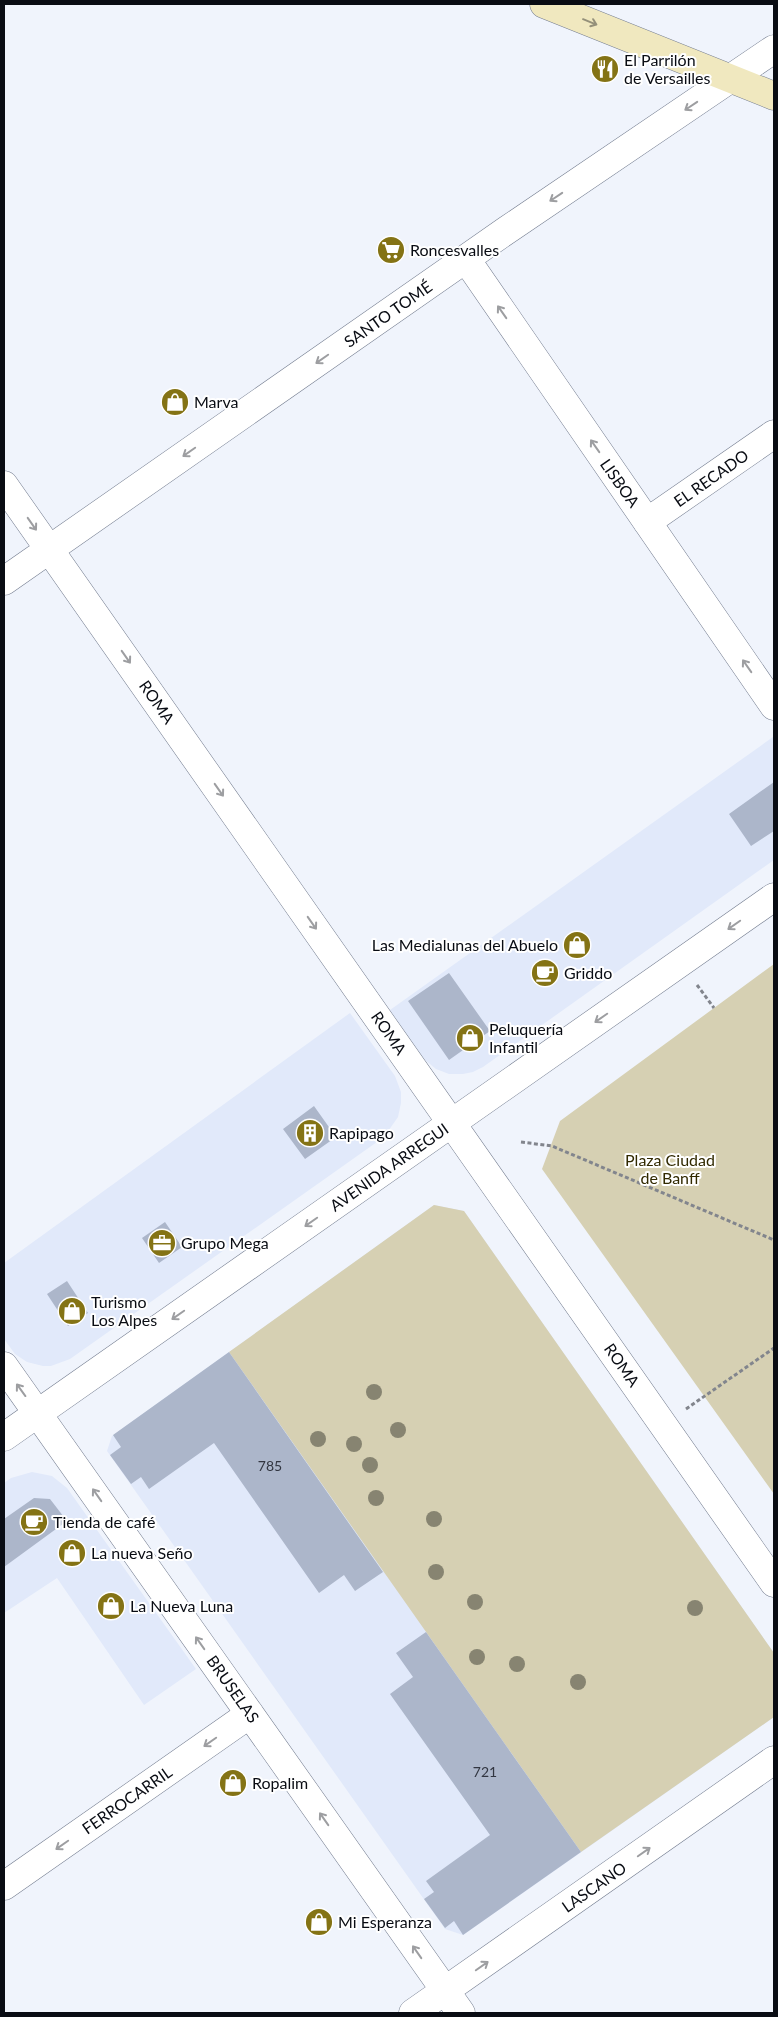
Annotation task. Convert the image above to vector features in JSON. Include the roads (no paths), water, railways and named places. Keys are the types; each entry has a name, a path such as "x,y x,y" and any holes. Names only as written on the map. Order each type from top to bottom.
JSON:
{"street":[{"path":"544,4 774,96"},
{"name":"SANTO TOMÉ","path":"4,582 466,259 774,49"},
{"name":"LISBOA","path":"466,259 774,706"},
{"name":"EL RECADO","path":"647,522 774,434"},
{"name":"ROMA","path":"4,485 774,1583"},
{"name":"AVENIDA ARREGUI","path":"4,1437 774,897"},
{"name":"BRUSELAS","path":"4,1366 461,2013"},
{"name":"FERROCARRIL","path":"4,1886 250,1714"},
{"name":"LASCANO","path":"413,2013 774,1760"}],"place":[{"name":"El Parrilón de Versailles","path":"605,69"},
{"name":"Roncesvalles","path":"391,250"},
{"name":"Marva","path":"175,402"},
{"name":"Las Medialunas del Abuelo","path":"577,945"},
{"name":"Griddo","path":"545,973"},
{"name":"Peluquería Infantil","path":"470,1038"},
{"name":"Rapipago","path":"310,1133"},
{"name":"Grupo Mega","path":"162,1243"},
{"name":"Turismo Los Alpes","path":"72,1311"},
{"name":"Tienda de café","path":"34,1522"},
{"name":"La nueva Seño","path":"72,1553"},
{"name":"La Nueva Luna","path":"111,1606"},
{"name":"Ropalim","path":"233,1783"},
{"name":"Mi Esperanza","path":"319,1922"}],"park label":[{"name":"Plaza Ciudad de Banff","path":"670,1169"}]}
